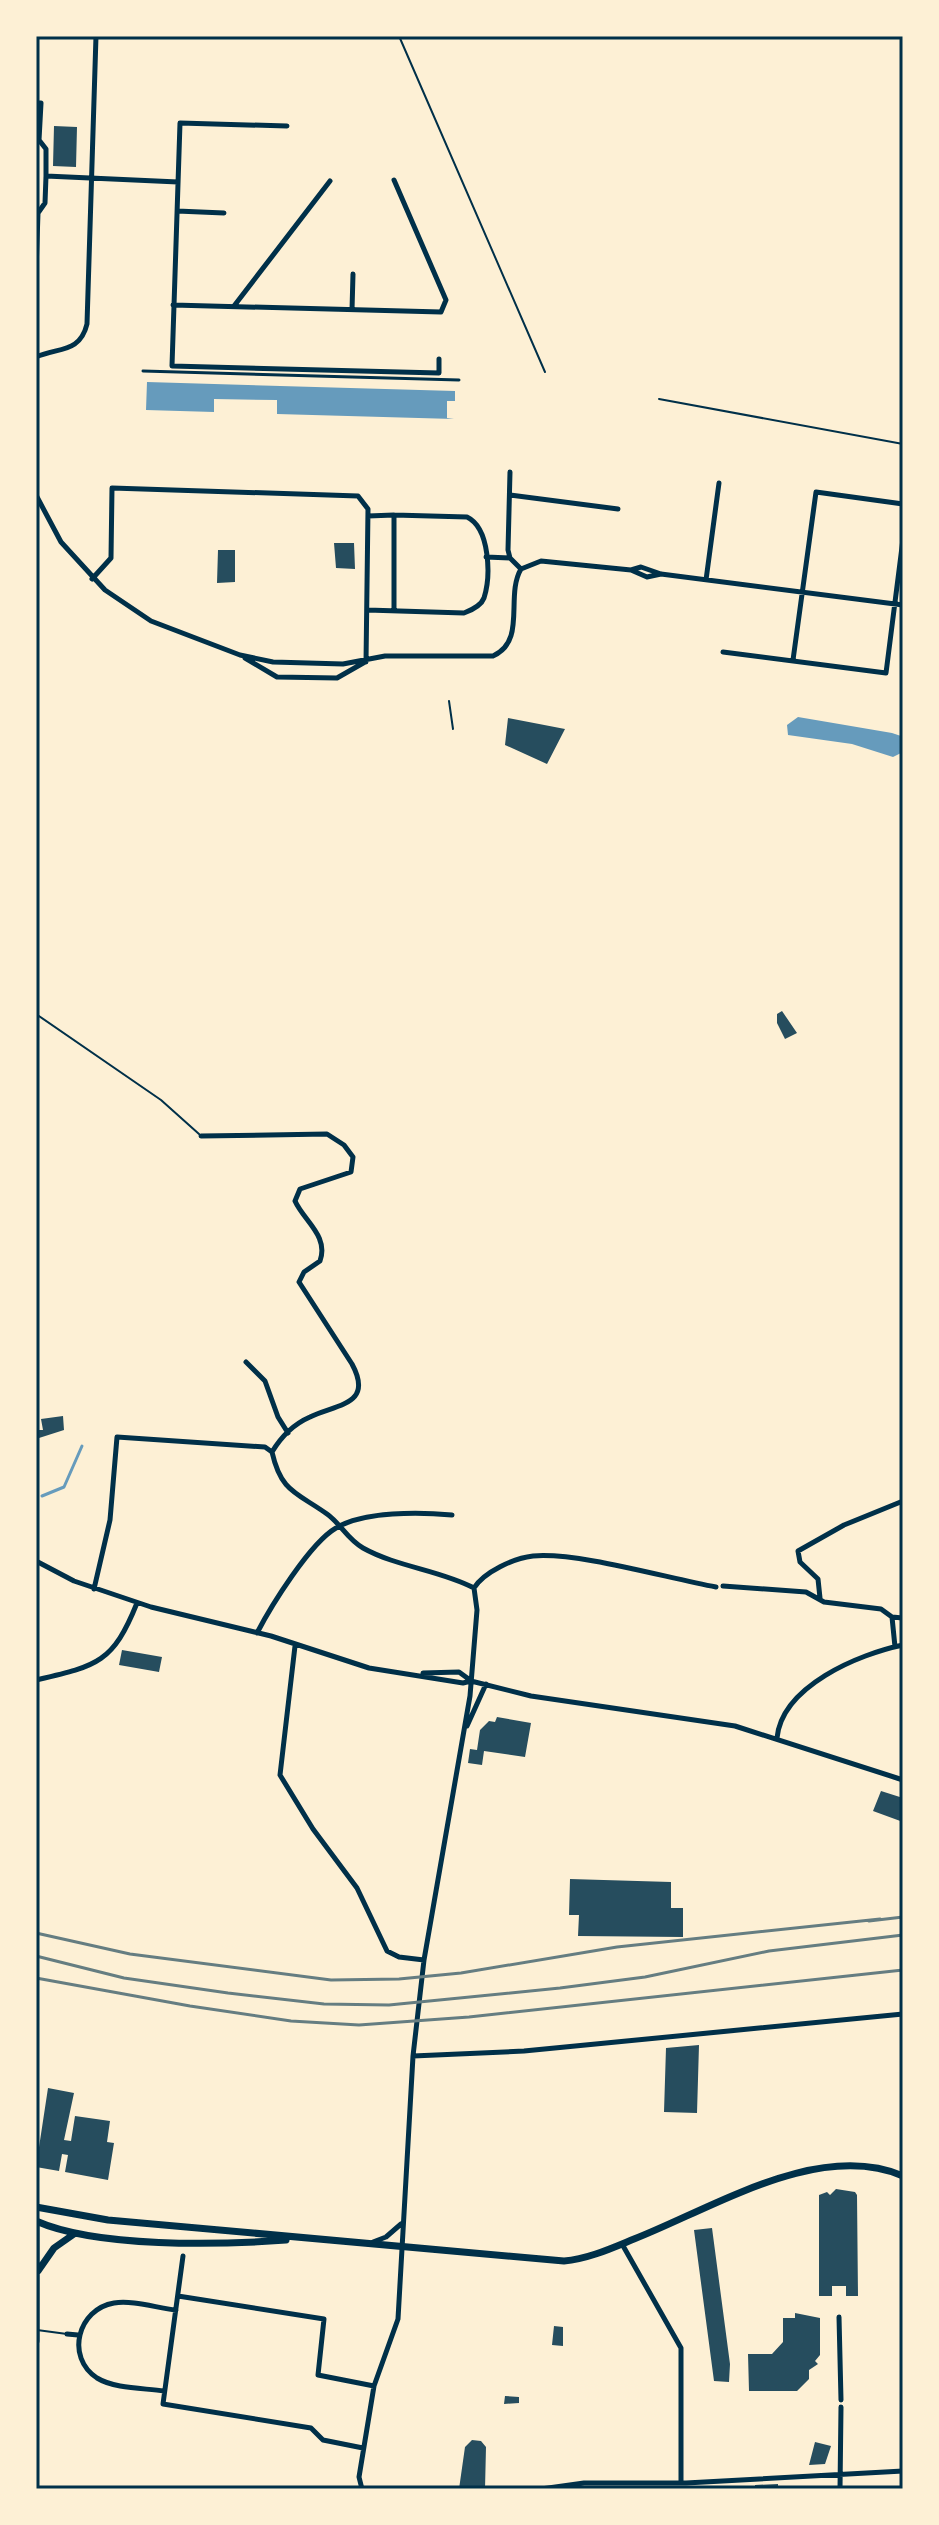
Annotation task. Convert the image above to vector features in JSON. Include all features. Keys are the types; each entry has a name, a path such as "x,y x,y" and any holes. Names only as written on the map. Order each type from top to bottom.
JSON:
{"main road":[{"path":"36,2207 108,2220 564,2261 581,2259 622,2244 797,2172 860,2165 903,2176"},
{"path":"36,2341 36,2222 74,2234 215,2245 308,2238"},
{"path":"215,2245 221,2240 218,2230"},
{"path":"37,2273 54,2248 74,2234"}],"street":[{"path":"36,357 75,345 85,332 96,36"},
{"path":"36,103 41,103 38,140 46,149 45,203 37,213 36,271"},
{"path":"287,126 180,123 172,366 439,373 439,359"},
{"path":"46,176 178,182"},
{"path":"173,305 441,312 446,300 394,180"},
{"path":"233,306 330,181"},
{"path":"177,211 224,213"},
{"path":"352,310 353,274"},
{"path":"143,371 459,380"},
{"path":"510,472 510,558"},
{"path":"706,580 719,483"},
{"path":"92,579 111,558 112,488 358,496 365,502 368,516 366,662"},
{"path":"793,660 816,492 903,504"},
{"path":"36,495 61,542 92,579 151,621 240,655 273,662 366,662"},
{"path":"510,495 618,509"},
{"path":"394,515 394,610"},
{"path":"367,610 464,613 473,609 484,596 486,557 483,531 471,519 368,516"},
{"path":"723,652 886,673 903,539"},
{"path":"486,557 510,558 521,569"},
{"path":"240,655 277,677 341,677 366,662 385,656 484,658 500,653 512,635 514,590 521,569 541,561 631,570 648,567 661,574 903,605"},
{"path":"201,1136 327,1134 344,1145 353,1157 351,1172 300,1189 295,1201 315,1230 323,1255 316,1265 304,1272 299,1282 352,1364 358,1377 358,1388 345,1405 313,1416 288,1433 272,1452"},
{"path":"246,1362 265,1381 278,1417 288,1433"},
{"path":"94,1589 110,1520 117,1437 254,1445 272,1452 284,1485 330,1516 348,1539 371,1552 474,1588"},
{"path":"820,1598 818,1579 800,1562 798,1551 844,1525 903,1501"},
{"path":"257,1633 278,1596 326,1534 338,1526 374,1515 452,1515"},
{"path":"362,2489 359,2477 374,2386 398,2319 413,2056 424,1960 471,1681 477,1610 474,1588 479,1581 512,1562 536,1556 590,1561 719,1586 806,1592 824,1602 881,1609 892,1617 903,1618"},
{"path":"36,1561 94,1589 137,1603 257,1633 369,1668 463,1683 471,1681 531,1696 735,1726 903,1780"},
{"path":"36,1680 86,1667 114,1651 137,1603"},
{"path":"892,1617 895,1647"},
{"path":"777,1738 788,1707 808,1689 837,1670 903,1645"},
{"path":"295,1646 280,1775 313,1829 357,1888 387,1951 399,1957 424,1960"},
{"path":"462,1734 486,1684"},
{"path":"413,2056 552,2049 903,2014"},
{"path":"373,2242 386,2237 402,2223"},
{"path":"622,2244 681,2348 681,2483"},
{"path":"183,2256 163,2404 311,2428 323,2440 363,2448"},
{"path":"178,2296 324,2319 318,2375 374,2386"},
{"path":"164,2391 99,2379 86,2367 79,2352 78,2335 91,2314 103,2306 118,2302 176,2310"},
{"path":"839,2317 840,2489"},
{"path":"67,2334 78,2335"},
{"path":"541,2489 903,2471"}],"lane":[{"path":"36,1014 161,1100 201,1136"},
{"path":"36,2329 67,2334"}],"path":[{"path":"399,36 545,372"},
{"path":"659,399 903,444"},
{"path":"449,701 453,729"}],"water":[{"path":"147,382 455,391 455,401 447,401 447,418 454,419 277,414 277,400 214,399 214,412 146,410"},
{"path":"798,717 901,736 903,752 893,757 852,744 788,735 787,725"}],"building":[{"path":"54,126 77,127 76,167 53,166"},
{"path":"334,543 354,543 355,569 336,568"},
{"path":"218,550 235,550 235,582 217,583"},
{"path":"508,718 565,729 547,764 505,745"},
{"path":"782,1011 797,1033 785,1039 777,1023 777,1014"},
{"path":"63,1416 64,1430 39,1438 38,1430 43,1430 41,1419"},
{"path":"122,1650 162,1657 159,1672 119,1665"},
{"path":"497,1717 531,1723 525,1757 484,1751 482,1765 468,1763 470,1749 477,1750 480,1730 489,1721 495,1722"},
{"path":"881,1791 903,1798 903,1822 873,1811"},
{"path":"570,1879 671,1882 671,1908 683,1908 683,1937 578,1936 579,1915 569,1915"},
{"path":"699,2045 697,2113 664,2112 666,2048"},
{"path":"48,2088 74,2093 64,2140 71,2141 75,2116 110,2121 107,2142 114,2143 108,2180 65,2172 68,2155 62,2154 59,2171 36,2167"},
{"path":"836,2189 857,2195 858,2296 846,2296 846,2286 832,2286 832,2296 819,2296 819,2195 827,2192 830,2195"},
{"path":"712,2228 730,2364 729,2382 714,2381 694,2230"},
{"path":"795,2313 820,2318 820,2355 815,2361 818,2364 809,2370 809,2379 797,2391 749,2391 748,2354 772,2354 783,2342 783,2318 795,2318"},
{"path":"554,2326 563,2327 563,2346 552,2345"},
{"path":"505,2396 519,2397 519,2403 504,2404"},
{"path":"472,2440 481,2441 486,2447 485,2489 459,2489 465,2447"},
{"path":"815,2442 831,2446 825,2464 809,2465"},
{"path":"778,2484 778,2489 755,2489 755,2485"}],"waterway":[{"path":"42,1496 64,1487 82,1446"}],"railway":[{"path":"869,1921 903,1917"},
{"path":"36,1933 130,1954 331,1980 399,1979 461,1973 617,1947 880,1919"},
{"path":"36,1956 124,1978 228,1993 324,2004 389,2005 645,1977 769,1951 903,1935"},
{"path":"36,1978 291,2021 359,2025 469,2017 903,1970"}]}
